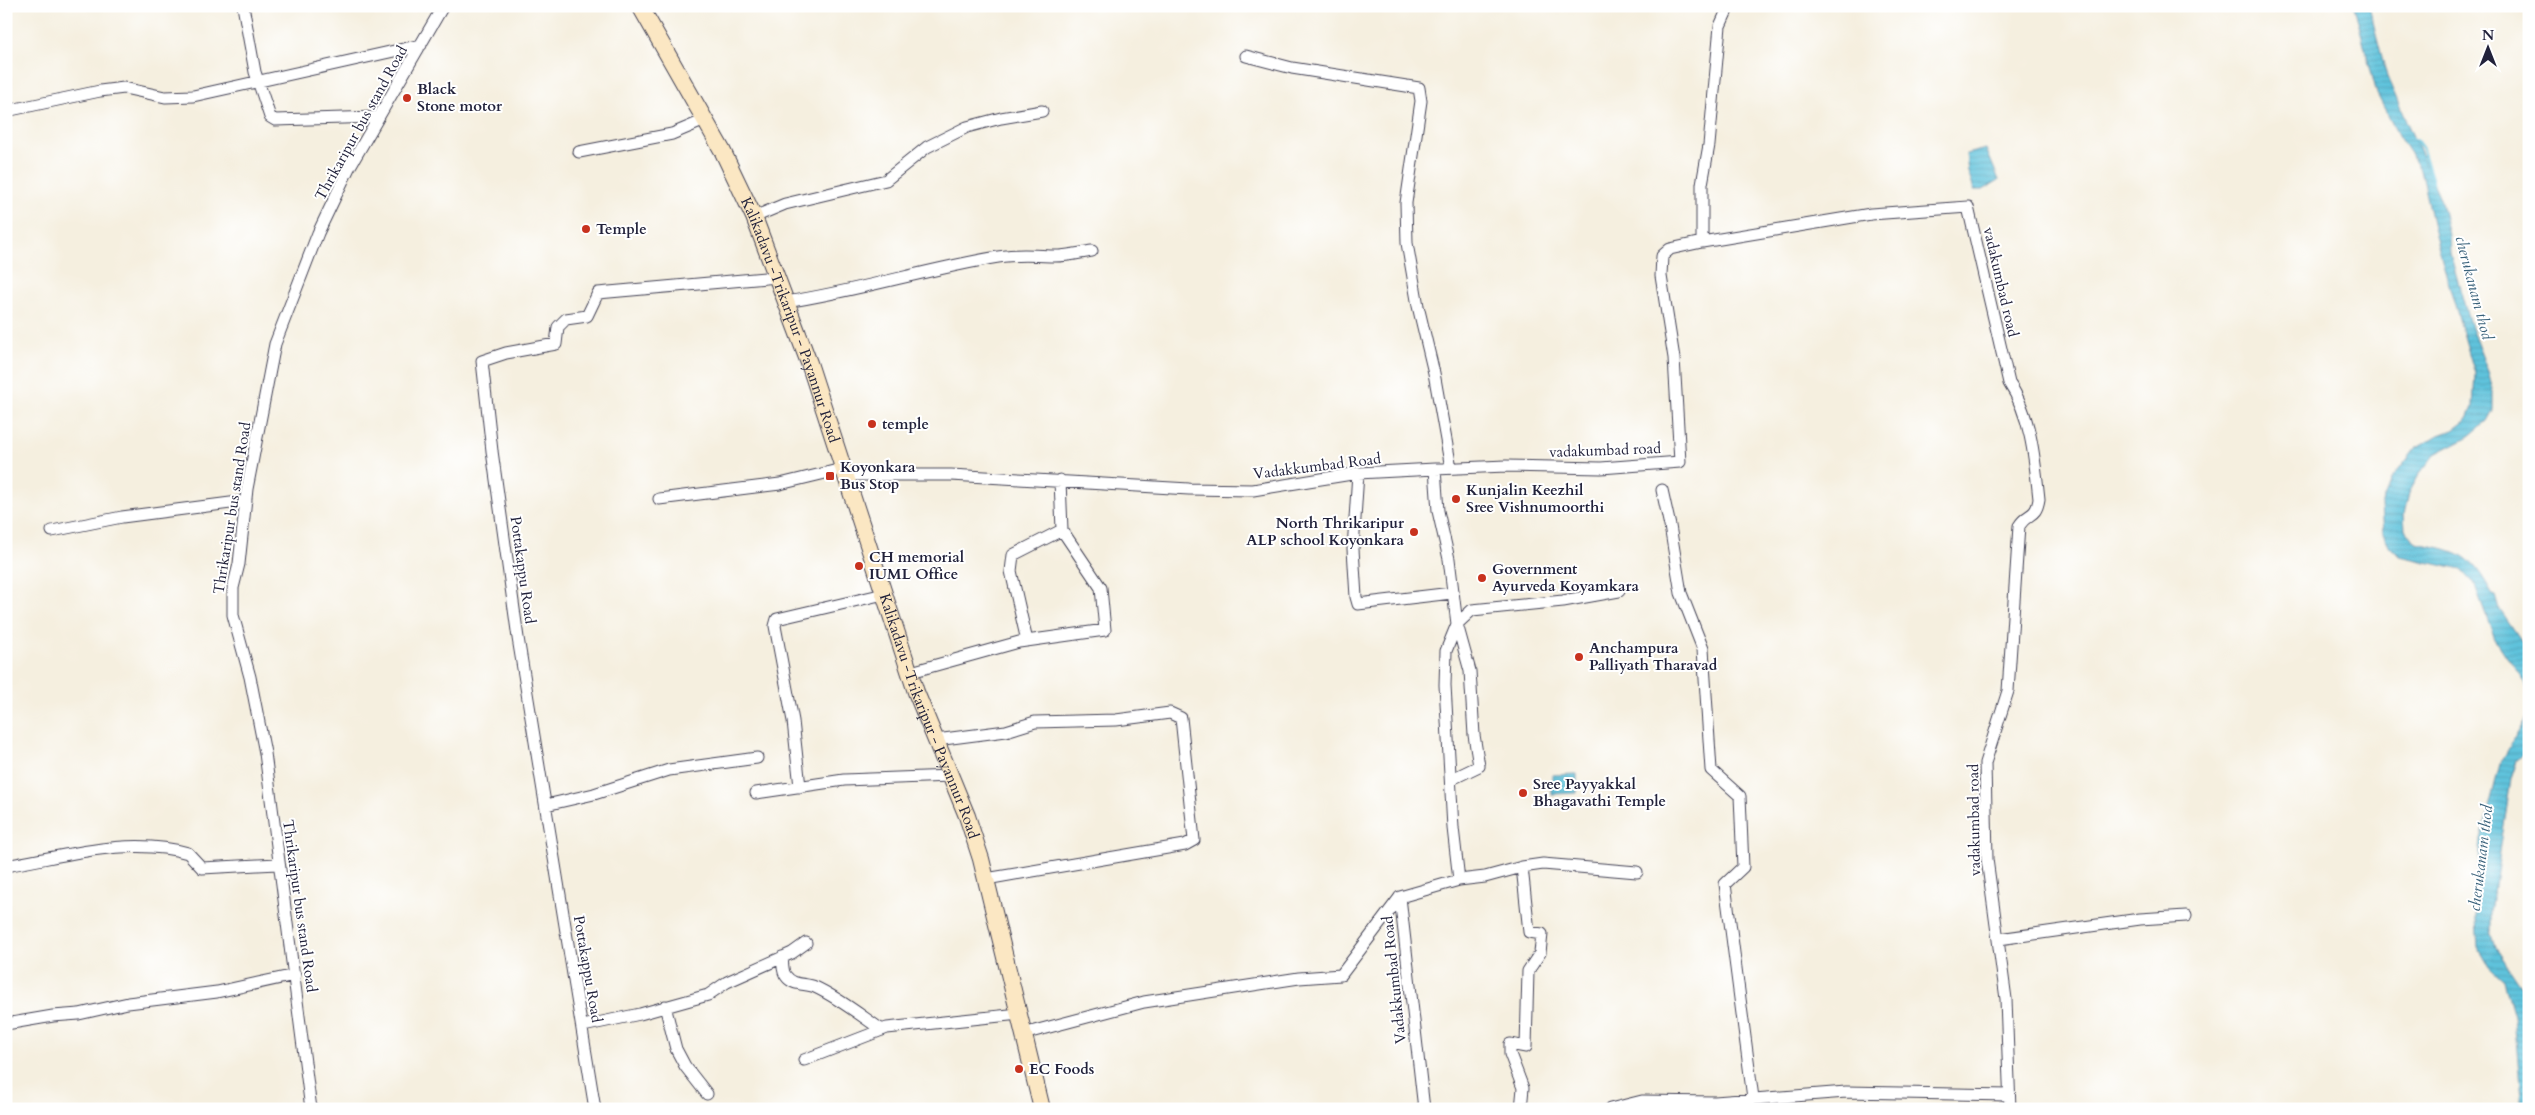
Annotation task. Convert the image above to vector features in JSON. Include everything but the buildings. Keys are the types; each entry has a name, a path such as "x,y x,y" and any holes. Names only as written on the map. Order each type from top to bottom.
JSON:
{"main road":[{"name":"Kalikadavu -Trikaripur - Payannur Road","path":"640,6 722,150 754,217 809,363 916,692 951,776 978,850 1042,1109"}],"street":[{"path":"243,6 247,36 258,82 270,117 276,120 378,117"},
{"name":"Thrikaripur bus stand Road","path":"311,1109 265,753 232,602 239,564 246,501 275,344 318,233 349,168 444,6"},
{"path":"1702,242 1702,184 1709,145 1720,26 1729,6"},
{"path":"6,111 108,90 134,89 174,97 193,96 421,45"},
{"path":"1246,56 1292,68 1419,88 1421,101 1406,202 1407,243 1418,306 1434,373 1451,468"},
{"path":"754,217 785,204 886,180 928,147 967,127 1001,118 1042,111"},
{"path":"579,152 672,134 705,120"},
{"name":"vadakumbad road","path":"1435,470 1506,466 1601,468 1680,462 1674,358 1660,261 1662,256 1670,249 1702,242 1871,214 1968,207 2009,383 2020,398 2028,432 2038,499 2037,509 2033,515 2022,520 2019,526 2008,691 1985,763 1987,859 2006,999 2010,1109"},
{"path":"786,302 817,298 928,270 1000,256 1036,254 1061,256 1092,251"},
{"name":"Pottakappu Road","path":"595,1109 583,1026 518,638 492,451 482,361 506,353 556,344 558,327 566,319 587,316 598,293 777,277"},
{"path":"1435,470 1438,511 1449,559 1457,624 1470,671 1474,735 1479,766 1452,779"},
{"name":"Vadakkumbad Road","path":"659,499 780,484 843,472 951,475 1012,480 1060,480 1189,489 1253,490 1358,473 1435,470"},
{"path":"1358,473 1353,549 1358,604 1452,593"},
{"path":"911,672 1027,641 1105,630 1101,588 1062,530 1060,480"},
{"path":"1662,490 1681,593 1703,649 1711,770 1740,796 1742,867 1725,884 1753,1098"},
{"path":"52,530 122,517 246,501"},
{"path":"1027,641 1011,571 1013,555 1062,530"},
{"path":"1459,880 1453,828 1452,779 1445,685 1446,650 1457,624 1472,610 1563,601 1619,591"},
{"path":"800,787 794,721 775,626 777,619 884,594"},
{"path":"936,740 1006,730 1035,722 1116,720 1170,713 1181,718 1194,840 1185,845 986,879"},
{"path":"546,805 594,794 668,770 757,758"},
{"path":"756,793 853,779 951,776"},
{"path":"6,866 108,849 136,847 188,853 202,868 220,869 278,864"},
{"name":"Vadakkumbad Road","path":"1424,1109 1400,897 1459,880 1485,878 1522,867 1544,864 1637,872"},
{"path":"1521,1109 1523,1088 1510,1054 1510,1044 1526,1047 1528,971 1540,953 1542,934 1529,932 1522,867"},
{"path":"1023,1034 1144,1002 1300,978 1341,975 1400,897"},
{"path":"1999,939 2140,919 2186,916"},
{"path":"583,1026 640,1014 708,994 727,982 782,958 806,943"},
{"path":"782,958 784,975 788,978 798,984 812,986 824,992 882,1030"},
{"path":"6,1024 53,1016 79,1014 128,1003 217,992 295,975"},
{"path":"665,1006 676,1049 685,1066 707,1094"},
{"path":"804,1060 882,1030 1018,1014"},
{"path":"1610,1109 1642,1102 1715,1102 1846,1092 2009,1095"}],"water":[{"path":"2354,6 2369,6 2387,77 2440,198 2449,235 2450,253 2471,328 2489,374 2493,392 2493,410 2487,421 2469,436 2435,454 2420,473 2409,493 2404,515 2405,529 2415,543 2454,552 2471,562 2478,570 2493,595 2496,596 2500,610 2529,653 2529,695 2523,681 2495,639 2474,583 2462,570 2400,556 2390,547 2383,533 2381,505 2391,480 2416,448 2437,436 2453,430 2468,419 2473,407 2475,374 2435,236 2420,169 2399,137 2377,94"},
{"path":"1986,149 1999,180 1982,190 1974,190 1968,172 1966,154"},
{"path":"2529,713 2529,750 2517,760 2511,778 2491,912 2491,931 2496,948 2520,984 2528,1006 2529,1109 2522,1109 2514,1016 2504,980 2489,966 2478,947 2475,906 2481,839 2500,764"},
{"path":"1577,774 1577,793 1552,794 1552,775"}],"waterway":[{"name":"cherukanam thod","path":"2416,140 2422,148 2433,183"}],"place":[{"name":"Black Stone motor","path":"407,98"},
{"name":"Temple","path":"586,229"},
{"name":"temple","path":"872,424"},
{"name":"Koyonkara Bus Stop","path":"830,476"},
{"name":"Kunjalin Keezhil Sree Vishnumoorthi","path":"1456,499"},
{"name":"North Thrikaripur ALP school Koyonkara","path":"1414,532"},
{"name":"CH memorial IUML Office","path":"859,566"},
{"name":"Government Ayurveda Koyamkara","path":"1482,578"},
{"name":"Anchampura Palliyath Tharavad","path":"1579,657"},
{"name":"Sree Payyakkal Bhagavathi Temple","path":"1523,793"},
{"name":"EC Foods","path":"1019,1069"}]}
